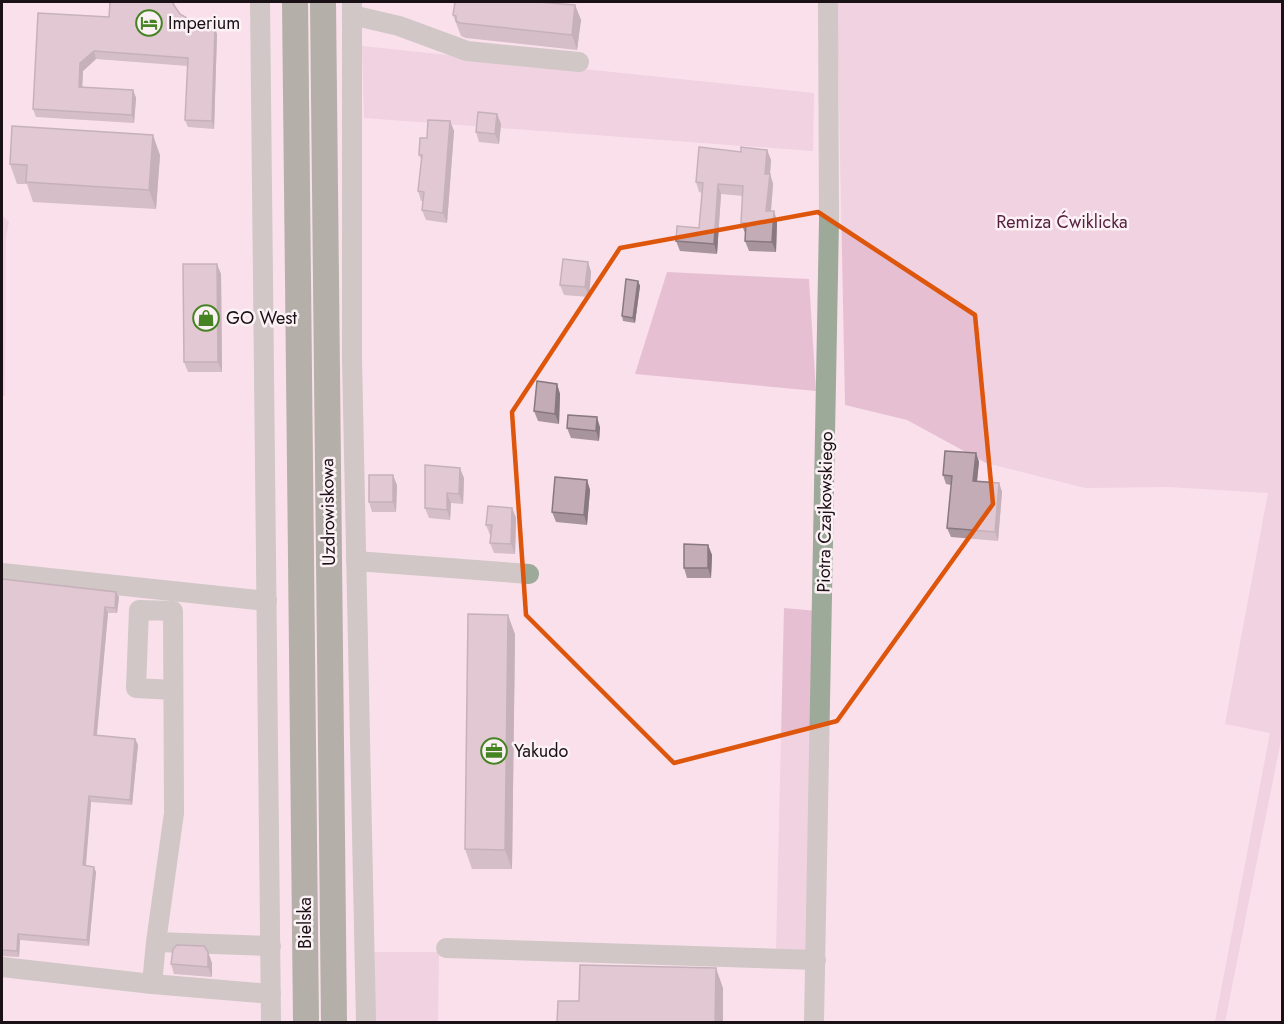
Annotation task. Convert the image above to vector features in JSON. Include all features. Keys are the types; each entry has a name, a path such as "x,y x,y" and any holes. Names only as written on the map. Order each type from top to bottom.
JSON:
{"main road":[{"name":"Uzdrowiskowa","path":"295,2 305,875"},
{"name":"Uzdrowiskowa","path":"323,2 334,1023"},
{"name":"Bielska","path":"305,875 306,1023"}],"street":[{"path":"260,2 272,1023"},
{"name":"Piotra Czajkowskiego","path":"814,1023 829,221 828,2"},
{"path":"366,1023 352,359 352,8 467,51 579,62"},
{"path":"356,561 530,574"},
{"path":"2,573 267,601"},
{"path":"152,984 174,813 173,690"},
{"path":"156,942 271,946"},
{"path":"446,948 816,960"},
{"path":"2,967 152,984 271,994"}],"highlighted area":[{"path":"818,212 975,315 993,504 837,721 674,763 526,615 512,412 620,248"}],"green space":[{"name":"Remiza Ćwiklicka","path":"837,2 1282,2 1282,735 1225,1022 1215,1022 1270,733 1225,724 1268,493 1168,487 1085,488 986,463 907,420 845,405"},
{"path":"362,46 814,93 813,151 364,118"},
{"path":"2,215 9,222 6,236 5,396 2,396"},
{"path":"667,272 809,279 816,391 635,374"},
{"path":"784,608 818,611 809,953 776,952"},
{"path":"370,952 439,952 438,1022 372,1022"}],"building":[{"path":"110,2 173,2 180,14 193,22 215,27 212,121 185,120 188,58 94,51 80,63 79,87 133,90 132,115 33,109 38,13 109,17"},
{"path":"455,2 538,2 575,5 572,35 460,23 453,15"},
{"path":"478,112 497,114 495,134 476,132"},
{"path":"428,120 450,121 443,213 422,210 424,192 418,191 422,155 419,155 420,138 427,138"},
{"path":"12,126 153,135 149,190 26,182 27,165 10,164"},
{"path":"699,147 741,152 741,147 767,150 765,174 770,174 766,211 774,211 772,242 745,241 746,223 741,223 743,186 718,184 714,244 676,241 677,226 699,228 703,183 696,182"},
{"path":"563,259 588,262 585,287 560,285"},
{"name":"GO West","path":"183,264 217,264 218,362 184,362"},
{"path":"626,279 638,281 633,318 622,316"},
{"path":"537,381 557,384 555,414 534,411"},
{"path":"568,415 597,417 596,431 567,428"},
{"path":"945,451 976,453 973,481 999,483 995,532 947,528 952,476 943,475"},
{"path":"425,465 460,468 459,494 447,493 447,510 425,508"},
{"path":"369,475 393,475 393,502 369,502"},
{"path":"555,477 587,480 584,515 552,512"},
{"path":"488,506 512,508 511,544 490,543 492,525 486,525"},
{"path":"684,544 708,545 708,568 684,568"},
{"path":"2,579 116,592 115,608 105,607 94,735 135,739 130,800 89,796 83,865 94,867 87,940 18,934 17,951 2,950"},
{"name":"Yakudo","path":"468,614 508,615 505,850 465,849"},
{"path":"177,945 204,946 208,952 208,967 171,964 173,949"},
{"path":"580,965 716,968 715,1023 557,1023 558,1001 579,1001"}],"place":[{"name":"Imperium","path":"149,23"},
{"name":"GO West","path":"206,318"},
{"name":"Yakudo","path":"494,751"}]}
